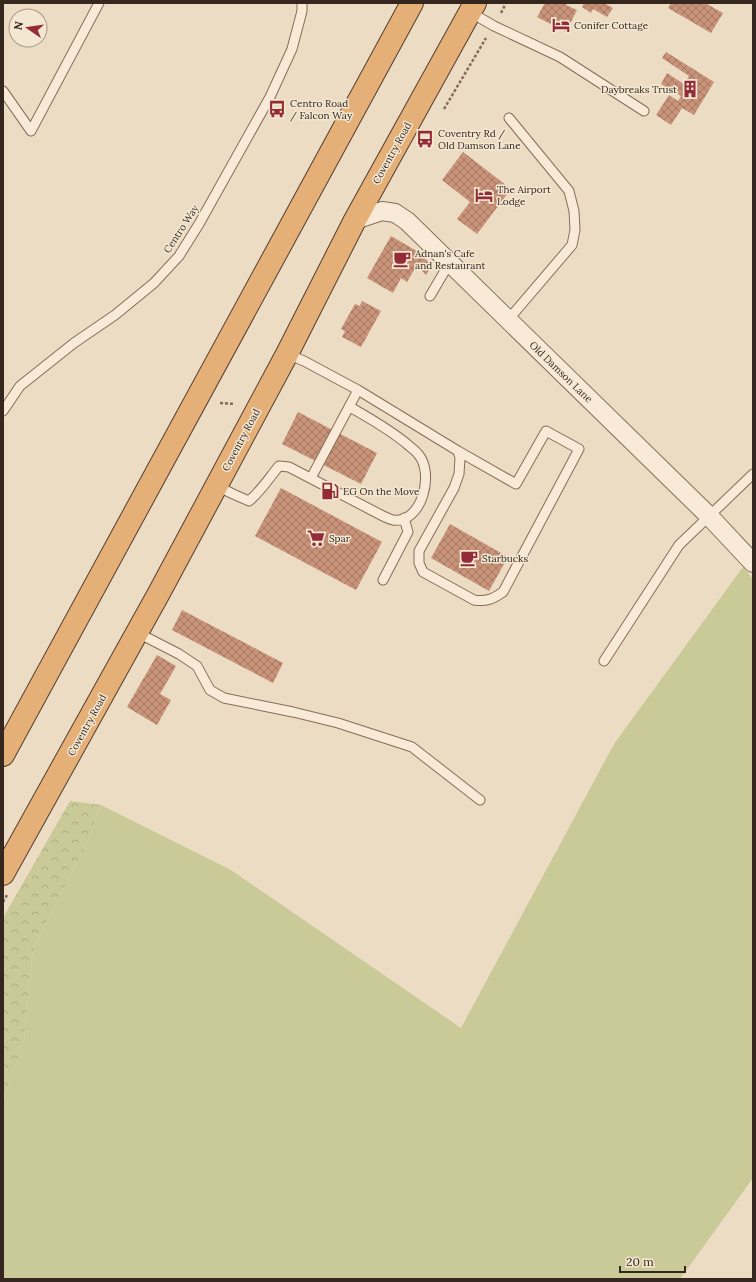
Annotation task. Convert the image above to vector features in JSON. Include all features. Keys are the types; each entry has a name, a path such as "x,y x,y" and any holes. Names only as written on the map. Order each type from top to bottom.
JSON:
{"highway":[{"path":"3,755 412,3"},
{"name":"Coventry Road","path":"6,869 138,633 262,402 355,220 473,7"}],"street":[{"name":"Old Damson Lane","path":"355,220 382,211 395,213 407,221 709,516 753,563"}],"lane":[{"path":"3,91 31,131 99,3"},
{"name":"Centro Way","path":"3,411 20,386 74,343 121,311 154,283 178,256 199,224 270,96 292,49 302,11 302,3"},
{"path":"473,7 494,26 560,57 644,111"},
{"path":"508,320 572,245 575,230 574,211 569,191 509,118"},
{"path":"430,296 450,262"},
{"path":"287,354 304,361 358,390 516,484 546,431 579,449 503,592 493,599 483,601 474,600 422,572 419,563 419,551 454,488 460,474 460,458 458,450"},
{"path":"311,478 358,390"},
{"path":"217,486 249,501 259,492 279,466 290,467 381,515 393,520 404,518 413,512 420,503 425,491 427,471 419,454 393,432 350,407"},
{"path":"604,661 679,545 753,474"},
{"path":"383,580 408,532 404,518"},
{"path":"138,633 179,654 197,666 210,690 224,698 338,723 412,747 480,800"}],"path":[{"path":"196,402 230,404 262,402"}],"green space":[{"path":"743,567 753,579 753,1178 680,1279 3,1279 3,1102 24,1040 33,949 89,839 101,805 231,870 461,1028 614,744"},
{"path":"70,801 101,805 89,839 33,949 24,1040 3,1102 3,918"}],"building":[{"name":"Conifer Cottage","path":"545,3 567,3 566,5 577,10 566,32 537,17"},
{"path":"584,3 604,3 613,8 607,17 593,9 591,13 582,7"},
{"path":"671,3 705,3 723,13 711,33 668,8"},
{"name":"Daybreaks Trust","path":"666,52 714,82 694,115 682,108 671,125 656,115 669,95 678,101 681,96 661,84 667,73 684,84 689,76 662,58"},
{"name":"The Airport Lodge","path":"463,152 511,189 477,234 457,219 470,202 442,180"},
{"name":"Adnan's Cafe and Restaurant","path":"391,236 420,253 432,266 426,275 417,265 407,282 401,278 393,293 367,278"},
{"path":"362,301 381,311 361,347 342,337 345,331 341,329 355,304 360,306"},
{"path":"298,412 377,453 361,484 282,444"},
{"path":"281,488 382,542 356,590 255,536"},
{"name":"Starbucks","path":"450,524 508,557 489,591 431,558"},
{"path":"182,610 283,663 273,683 172,630"},
{"path":"157,655 176,666 160,694 171,700 157,725 127,707"}],"place":[{"name":"Conifer Cottage","path":"561,25"},
{"name":"Daybreaks Trust","path":"690,89"},
{"name":"Centro Road / Falcon Way","path":"277,109"},
{"name":"Coventry Rd / Old Damson Lane","path":"425,139"},
{"name":"The Airport Lodge","path":"484,195"},
{"name":"Adnan's Cafe and Restaurant","path":"402,259"},
{"name":"EG On the Move","path":"330,491"},
{"name":"Spar","path":"316,538"},
{"name":"Starbucks","path":"469,558"}]}
